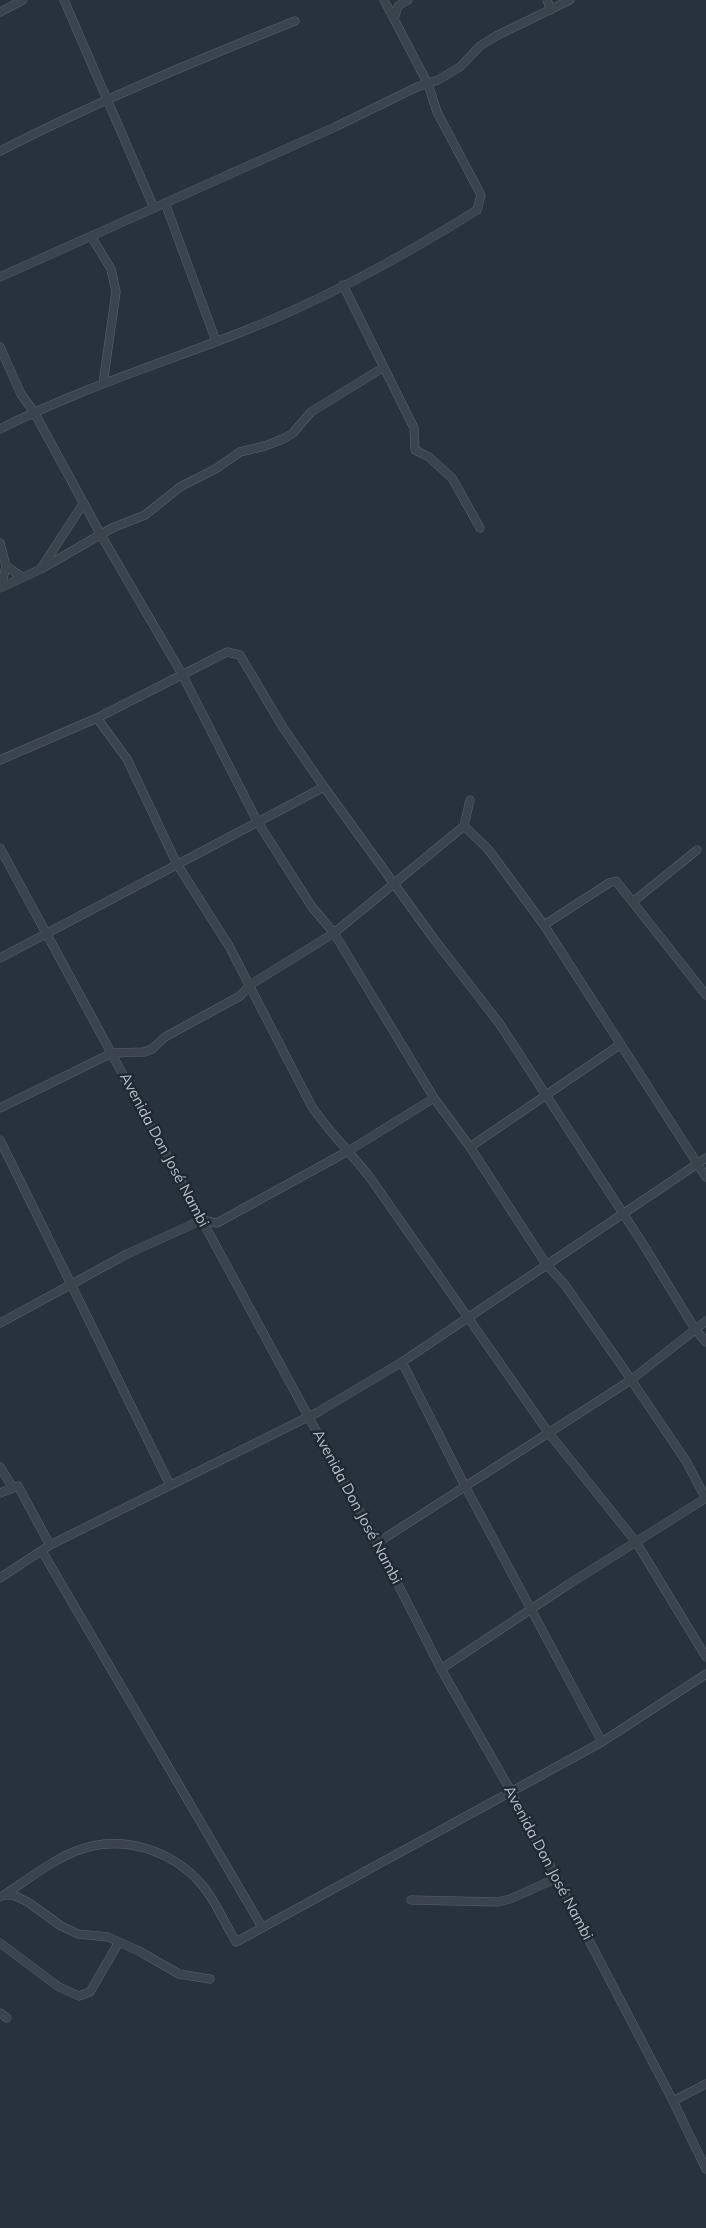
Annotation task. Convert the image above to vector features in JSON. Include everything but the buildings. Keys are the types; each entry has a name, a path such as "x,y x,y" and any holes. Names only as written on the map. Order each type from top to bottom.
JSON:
{"street":[{"path":"0,12 23,0"},
{"path":"64,0 154,208"},
{"path":"0,429 34,412 103,384 239,333 343,285 408,252 477,210 480,205 481,195 437,112 428,84 384,0"},
{"path":"394,19 398,6 408,0"},
{"path":"547,0 551,10"},
{"path":"0,277 335,127 417,87 428,84 460,68 480,46 496,36 570,0"},
{"path":"0,151 168,71 295,21"},
{"path":"165,203 216,341"},
{"path":"91,236 111,269 116,292 103,384"},
{"path":"343,285 414,428 415,450 429,458 457,485 480,528"},
{"path":"0,346 21,394 34,412 101,536 182,674 258,821 312,907 334,933 434,1098 470,1147 546,1264 570,1292 686,1461 706,1498 441,1669"},
{"path":"0,588 101,536 112,528 145,515 180,487 217,468 240,452 265,446 293,432 311,412 384,367"},
{"path":"41,568 84,504"},
{"path":"0,543 6,566 0,588"},
{"path":"6,566 22,577"},
{"path":"0,760 97,718 227,652 240,655 282,726 324,787 434,939 500,1023 695,1329 706,1342"},
{"path":"97,718 127,759 177,864 229,946 312,1107 324,1124 350,1150 548,1432 636,1542 706,1657"},
{"path":"0,958 324,787"},
{"path":"0,1108 112,1053 144,1052 165,1037 240,996 250,985 334,933 464,826 470,800"},
{"path":"464,826 488,849 544,925 706,1177"},
{"name":"Avenida Don José Nambi","path":"0,848 377,1543 441,1669 512,1793 673,2101 706,2169"},
{"path":"634,901 696,850"},
{"path":"544,925 609,883 616,881 634,901 706,995"},
{"path":"470,1147 621,1044"},
{"path":"0,1323 127,1254 202,1220 217,1222 350,1150 434,1098"},
{"path":"0,1140 170,1485"},
{"path":"0,1578 50,1545 309,1418 402,1362 467,1316 706,1158"},
{"path":"377,1543 630,1380 706,1321"},
{"path":"402,1362 465,1486 602,1742"},
{"path":"0,1467 12,1486"},
{"path":"0,1493 12,1486 18,1486 50,1545"},
{"path":"42,1551 262,1927"},
{"path":"2,1896 74,1851 108,1843 134,1845 171,1858 186,1868 204,1887 236,1942 512,1793 602,1742 706,1674"},
{"path":"411,1900 498,1902 510,1899 557,1878"},
{"path":"2,1896 28,1902 47,1917 78,1934 108,1937 179,1974 210,1979"},
{"path":"0,1943 59,1987 79,1996 90,1992 119,1942"},
{"path":"673,2101 706,2084"}]}
